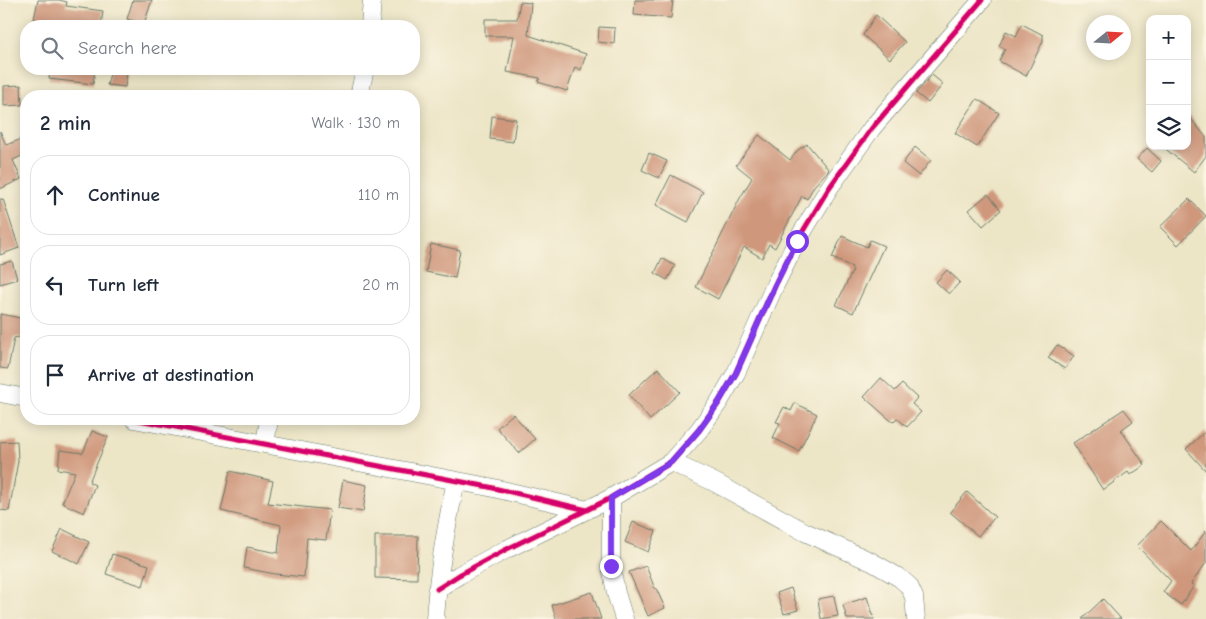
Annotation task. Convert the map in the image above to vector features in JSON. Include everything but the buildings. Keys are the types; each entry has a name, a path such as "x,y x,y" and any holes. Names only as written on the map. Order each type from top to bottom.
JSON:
{"street":[{"path":"370,20 372,0"},
{"path":"437,589 507,549 611,498 671,462 699,430 719,402 736,373 775,285 797,241 829,188 872,128 982,0"},
{"path":"360,90 364,75"},
{"path":"0,393 20,397"},
{"path":"166,425 456,481 587,510"},
{"path":"266,444 268,425"},
{"path":"671,462 721,485 805,532 872,562 900,578 909,586 914,597 916,619"},
{"path":"435,619 437,589 445,535 456,481"},
{"path":"611,498 611,566 616,593 624,619"}],"cycle path":[{"path":"437,589 507,549 611,498 671,462 699,430 719,402 736,373 775,285 797,241 829,188 872,128 982,0"},
{"path":"165,425 489,487 587,510"}],"route":[{"path":"611,566 611,498 671,462 699,430 719,402 736,373 775,285 797,241"}]}
